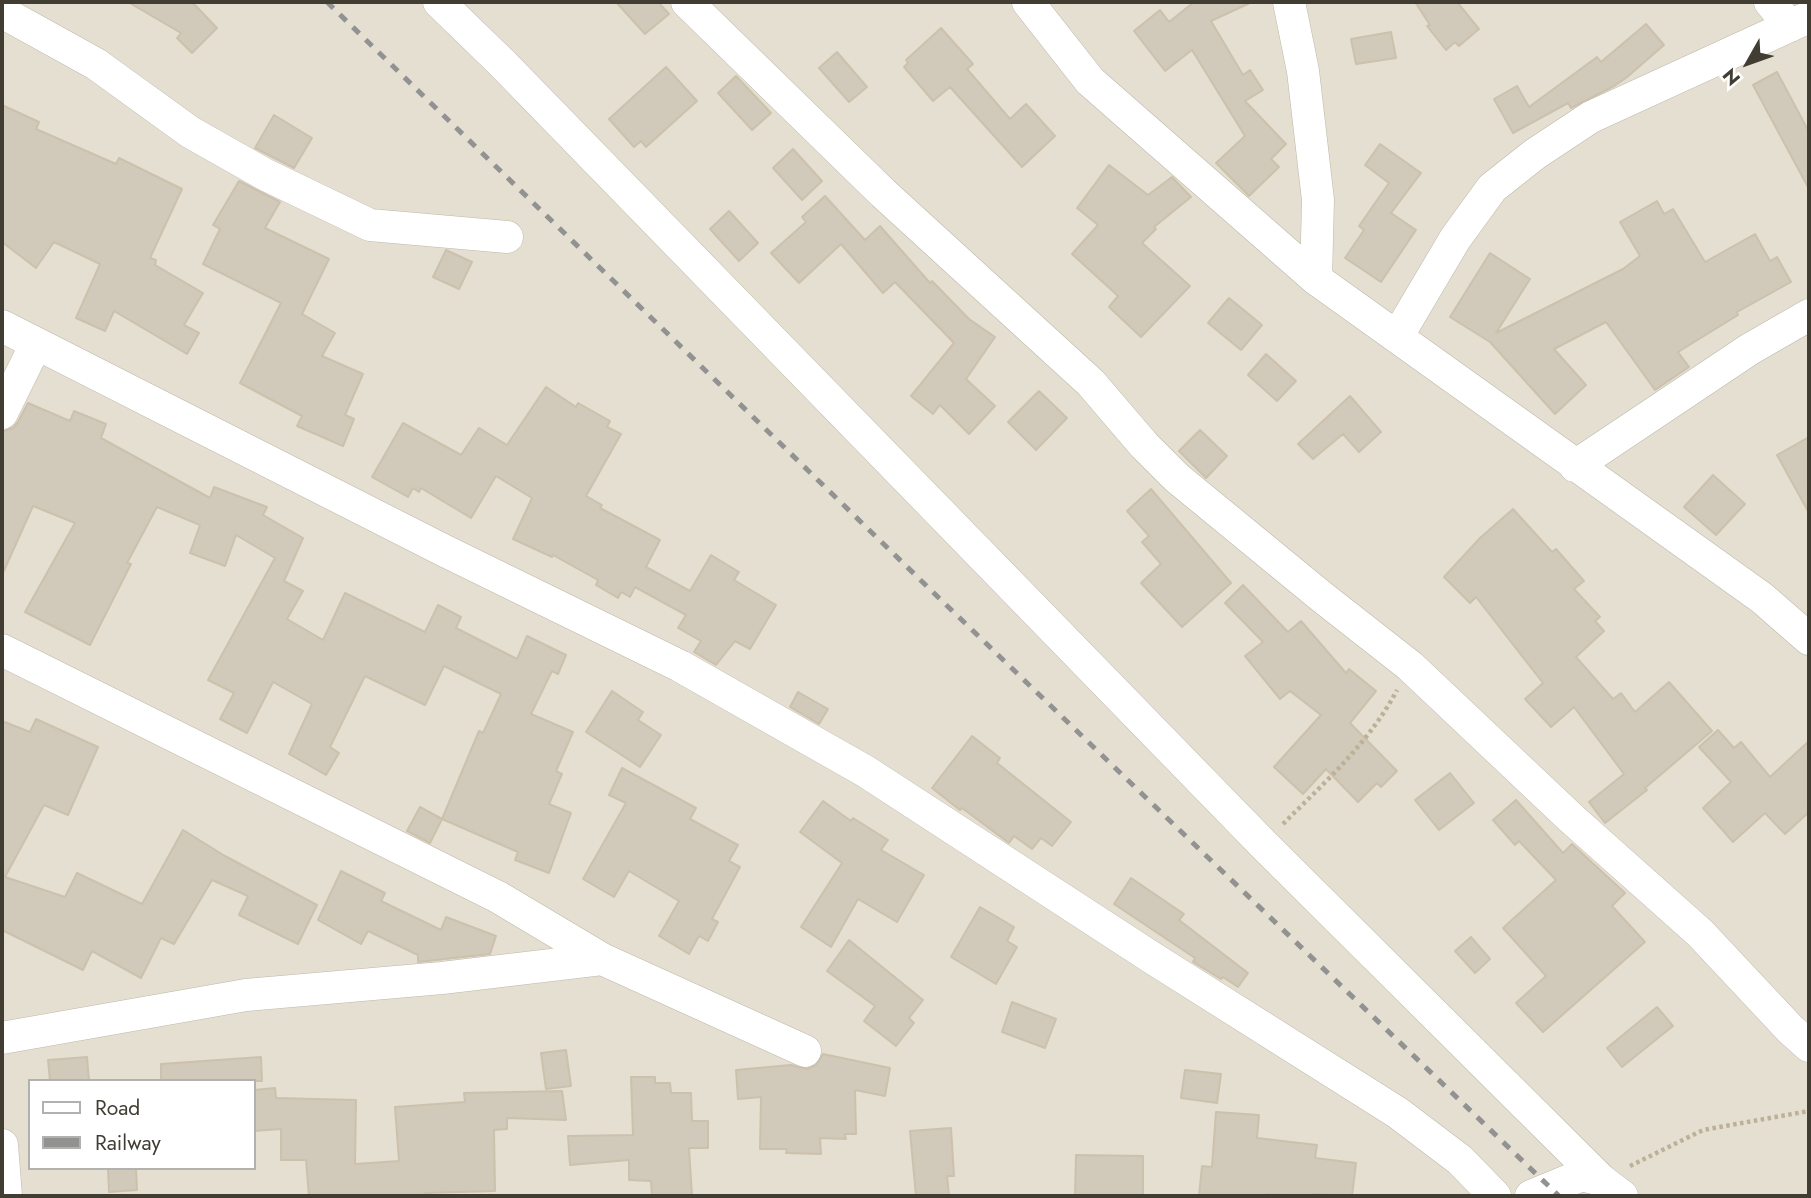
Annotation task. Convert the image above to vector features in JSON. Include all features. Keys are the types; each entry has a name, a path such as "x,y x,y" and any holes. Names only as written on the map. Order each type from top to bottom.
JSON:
{"street":[{"path":"439,2 1263,844 1612,1188"},
{"path":"687,2 883,193 1091,383 1144,446 1177,478 1410,666 1572,819 1700,933 1809,1046"},
{"path":"1028,2 1090,81 1316,279 1762,598 1809,639"},
{"path":"1289,2 1303,71 1318,200 1316,279"},
{"path":"1770,2 1800,22"},
{"path":"2,12 96,64 190,132 266,175 370,225 507,237"},
{"path":"1397,337 1455,239 1492,188 1535,154 1591,117 1800,22"},
{"path":"1575,466 1750,349 1809,315"},
{"path":"2,326 443,550 680,666 865,771 1154,959 1398,1113 1460,1160 1495,1196"},
{"path":"2,413 36,344"},
{"path":"2,650 498,897 602,959 804,1051"},
{"path":"2,1038 246,995 442,978 602,959"},
{"path":"2,1145 6,1196"},
{"path":"1531,1196 1583,1175 1612,1188"}],"path":[{"path":"1263,844 1331,776 1385,714 1410,666"},
{"path":"1612,1188 1703,1130 1809,1111"}],"shaded area":[{"path":"2,2 1809,2 1809,1196 2,1196"}],"building":[{"path":"128,2 192,2 217,28 192,53 177,38 181,33"},
{"path":"616,2 658,2 669,14 645,34"},
{"path":"1194,2 1252,2 1211,21 1243,75 1250,70 1263,90 1245,101 1286,144 1271,159 1279,167 1249,196 1216,163 1245,136 1192,50 1165,71 1134,31 1160,10 1169,22"},
{"path":"1415,2 1457,2 1479,29 1459,46 1455,42 1446,50 1427,26 1430,25"},
{"path":"1646,24 1664,45 1626,78 1571,108 1568,103 1513,133 1494,99 1517,86 1529,107 1597,57 1601,62"},
{"path":"941,28 973,64 967,69 1010,119 1026,104 1055,136 1022,167 950,87 933,101 904,67 908,63 906,60"},
{"path":"1391,32 1396,58 1356,64 1351,39"},
{"path":"837,52 867,87 849,102 819,68"},
{"path":"666,67 697,101 646,147 641,141 634,147 609,119"},
{"path":"1777,72 1809,132 1809,189 1753,85"},
{"path":"736,76 771,113 752,130 718,93"},
{"path":"2,105 39,122 36,129 116,164 119,158 182,189 150,258 156,260 155,265 203,293 184,325 199,333 187,354 114,311 105,331 76,318 100,264 54,242 36,268 2,242"},
{"path":"274,115 312,138 294,168 255,148"},
{"path":"1380,144 1421,173 1391,213 1416,230 1381,282 1345,258 1364,230 1359,226 1389,183 1365,165"},
{"path":"793,149 822,181 802,200 773,168"},
{"path":"1109,165 1148,195 1172,177 1191,197 1154,227 1156,229 1142,243 1190,286 1141,337 1109,307 1118,296 1072,254 1098,225 1077,208"},
{"path":"239,181 280,202 265,228 329,259 302,314 335,333 322,356 363,374 345,415 354,419 343,446 297,426 302,416 240,383 281,303 203,264 220,229 213,225"},
{"path":"825,196 865,240 880,226 930,283 932,281 969,319 995,337 966,379 995,406 969,434 940,405 933,414 911,396 954,343 895,282 883,293 841,244 799,283 771,253 806,222 802,217"},
{"path":"1657,201 1664,214 1673,209 1705,262 1755,234 1770,261 1777,257 1791,282 1737,312 1738,315 1678,352 1689,367 1655,390 1606,322 1554,349 1586,385 1555,414 1490,342 1450,317 1490,253 1530,279 1496,333 1623,269 1640,256 1620,222"},
{"path":"729,211 758,243 739,261 710,229"},
{"path":"446,250 472,262 459,289 433,277"},
{"path":"1229,298 1262,325 1241,350 1208,323"},
{"path":"1266,354 1296,381 1277,401 1248,375"},
{"path":"546,387 576,407 578,403 610,421 607,427 621,434 586,496 602,505 600,508 660,540 646,567 690,591 711,555 739,572 734,580 776,605 750,649 735,641 716,665 694,652 701,641 678,628 686,615 635,587 630,597 621,592 618,598 596,585 598,580 553,555 552,557 513,539 532,498 496,476 471,518 421,488 419,492 413,488 408,497 372,477 403,423 461,455 479,428 507,445"},
{"path":"1039,391 1067,418 1036,450 1008,422"},
{"path":"1350,396 1381,432 1359,452 1343,434 1313,459 1298,444"},
{"path":"28,403 70,421 74,411 106,424 101,438 210,498 214,487 267,507 263,515 303,538 284,581 303,591 287,619 323,640 345,593 425,632 438,605 461,617 456,628 517,659 527,636 566,655 558,674 552,671 531,714 573,732 556,771 562,774 549,804 571,813 549,873 515,860 518,852 442,819 479,731 483,733 501,694 444,666 425,705 365,676 330,747 339,753 326,775 289,754 312,704 273,682 247,733 220,719 234,693 208,680 275,558 236,535 225,566 190,553 200,525 157,507 127,563 131,564 90,645 25,612 75,523 33,506 2,575 2,437 4,431 13,428 18,422"},
{"path":"1200,430 1227,456 1206,478 1179,451"},
{"path":"1809,437 1809,513 1777,455"},
{"path":"1713,475 1745,504 1716,535 1684,507"},
{"path":"1151,489 1231,583 1182,627 1141,583 1161,564 1142,542 1149,536 1127,511"},
{"path":"1513,509 1552,552 1556,549 1584,581 1574,589 1600,617 1595,621 1604,631 1576,657 1613,699 1621,693 1635,712 1669,682 1712,731 1645,788 1647,790 1605,823 1589,802 1624,774 1574,707 1551,727 1525,699 1543,683 1476,597 1470,603 1444,577 1480,538"},
{"path":"1243,585 1288,632 1301,621 1346,673 1349,669 1376,691 1350,723 1397,771 1381,787 1377,783 1358,802 1326,769 1303,794 1274,767 1321,715 1290,691 1280,699 1245,656 1263,642 1225,603"},
{"path":"612,691 643,712 638,720 661,735 640,767 586,732"},
{"path":"798,692 828,709 819,724 790,707"},
{"path":"36,719 98,747 68,815 44,805 5,877 65,897 77,873 142,904 183,830 225,856 317,905 298,944 239,915 248,896 212,880 174,944 161,938 141,978 92,951 83,970 2,930 2,721 30,732"},
{"path":"1718,730 1734,748 1741,742 1770,777 1809,741 1809,812 1785,834 1765,813 1733,842 1703,808 1731,782 1699,747"},
{"path":"972,736 1000,758 997,763 1071,822 1052,846 1041,838 1032,849 1014,836 1009,843 932,788"},
{"path":"622,768 696,808 690,819 738,845 729,861 740,867 712,919 718,922 708,941 699,936 689,954 659,936 679,901 629,871 614,897 583,879 626,803 609,795"},
{"path":"1450,773 1474,803 1439,830 1415,800"},
{"path":"1516,800 1563,853 1572,844 1625,893 1612,906 1645,942 1543,1032 1516,1003 1546,976 1503,928 1556,880 1519,841 1515,845 1493,820"},
{"path":"823,801 851,821 853,818 888,840 881,850 924,875 897,922 858,899 831,947 801,927 842,863 800,832"},
{"path":"420,807 442,819 430,843 407,831"},
{"path":"341,871 385,893 381,901 441,930 446,917 496,936 490,954 418,962 418,955 368,931 361,944 318,920"},
{"path":"1131,878 1184,914 1179,920 1248,973 1238,987 1193,962 1195,958 1114,904"},
{"path":"980,907 1014,927 1007,941 1017,947 996,984 951,957"},
{"path":"1471,937 1490,959 1475,973 1455,951"},
{"path":"849,940 923,1000 909,1018 914,1023 896,1046 864,1021 875,1006 827,971"},
{"path":"1012,1002 1056,1019 1045,1048 1002,1032"},
{"path":"1657,1007 1673,1026 1622,1067 1607,1048"},
{"path":"566,1050 571,1086 546,1089 541,1053"},
{"path":"823,1054 890,1068 885,1096 855,1090 856,1134 845,1134 846,1139 820,1138 821,1154 786,1153 787,1149 760,1149 761,1097 738,1099 736,1070 791,1065 807,1069 816,1065"},
{"path":"87,1057 89,1079 50,1079 48,1060"},
{"path":"261,1057 262,1081 161,1079 161,1064"},
{"path":"1185,1070 1221,1074 1217,1103 1181,1098"},
{"path":"631,1077 655,1077 655,1083 670,1083 671,1093 691,1093 692,1121 708,1121 708,1148 689,1148 692,1196 652,1196 651,1181 629,1180 629,1160 570,1165 568,1136 633,1135"},
{"path":"275,1088 276,1098 356,1100 355,1164 399,1161 395,1107 465,1102 464,1093 562,1091 566,1120 507,1118 507,1129 494,1130 495,1191 425,1193 425,1196 309,1196 306,1160 281,1160 281,1129 256,1131 256,1090"},
{"path":"1216,1112 1259,1115 1257,1138 1317,1145 1315,1158 1356,1163 1352,1196 1199,1196 1202,1166 1212,1167"},
{"path":"951,1128 954,1176 947,1176 949,1196 916,1196 910,1131"},
{"path":"1076,1155 1143,1156 1143,1196 1075,1196"},
{"path":"108,1170 136,1170 137,1190 109,1192"}],"railway":[{"path":"327,2 1559,1196"}]}
